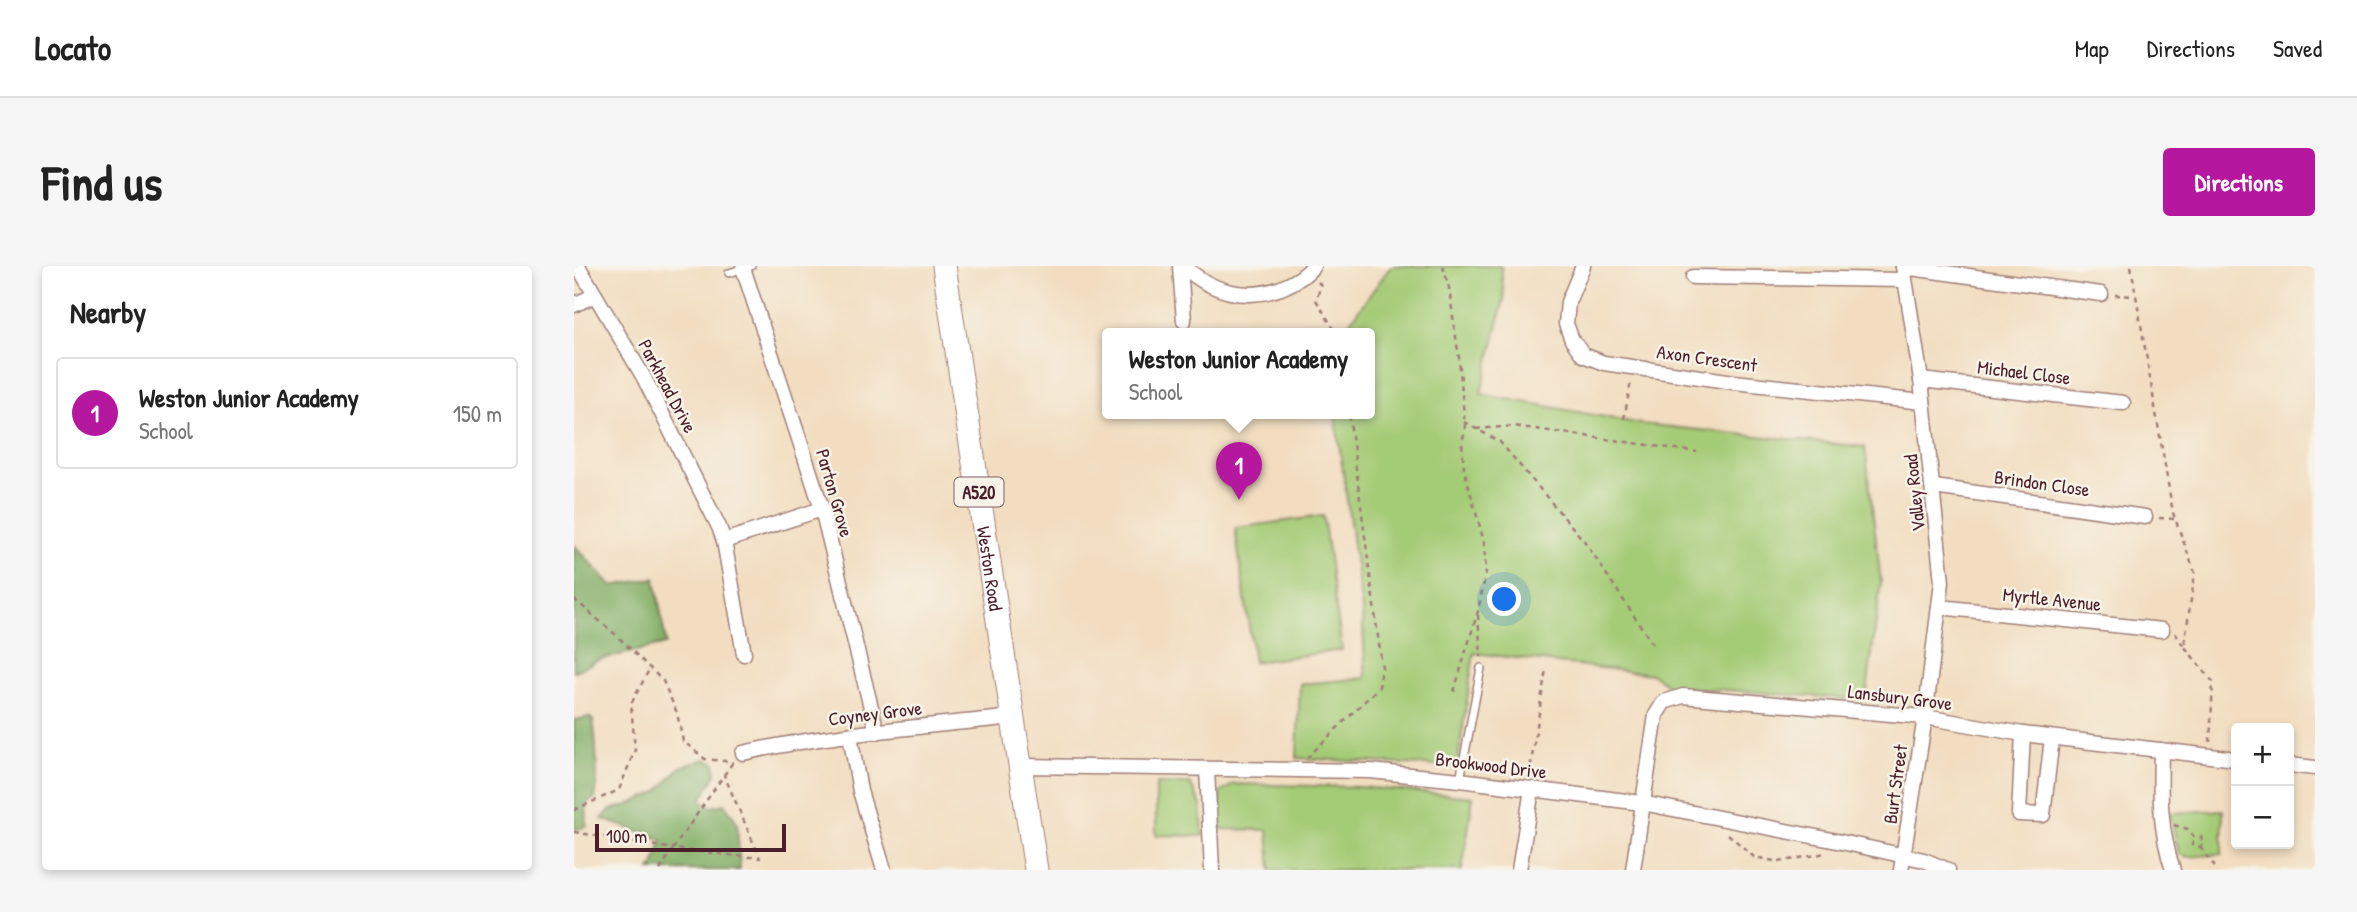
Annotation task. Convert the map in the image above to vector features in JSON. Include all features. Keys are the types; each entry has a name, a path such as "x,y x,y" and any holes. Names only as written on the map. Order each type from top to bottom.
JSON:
{"highway":[{"name":"Weston Road","path":"944,266 1037,870"}],"street":[{"name":"Parkhead Drive","path":"578,266 643,376 721,534 744,654"},
{"path":"1182,266 1195,278 1222,290 1248,295 1271,292 1293,283 1311,268"},
{"path":"1182,266 1185,327"},
{"name":"Axon Crescent","path":"1583,266 1568,302 1566,324 1572,340 1583,355 1604,363 1747,384 1923,402"},
{"name":"Parton Grove","path":"741,269 822,509 877,732"},
{"path":"1693,277 1903,271 2101,294"},
{"name":"Valley Road","path":"1903,271 1921,380 1942,582 1925,717"},
{"path":"574,305 595,295"},
{"name":"Michael Close","path":"1921,380 2123,403"},
{"name":"Brindon Close","path":"1934,487 2145,517"},
{"path":"721,534 822,509"},
{"name":"Myrtle Avenue","path":"1939,607 2162,630"},
{"name":"Lansbury Grove","path":"1633,870 1656,715 1664,702 1683,696 1925,717 2052,738 2231,758"},
{"name":"Burt Street","path":"1903,863 1925,717"},
{"name":"Coyney Grove","path":"743,753 850,735 1013,718"},
{"path":"2023,734 2019,814 2043,815 2052,738"},
{"path":"850,735 860,792 884,870"},
{"path":"2161,750 2161,824 2173,870"},
{"name":"Brookwood Drive","path":"1020,766 1370,771 1460,780 1642,803 1845,843 1903,863 1924,860 1948,870"},
{"path":"2294,766 2315,768"},
{"path":"1207,769 1212,870"},
{"path":"1519,870 1530,788"}],"lane":[{"path":"1460,780 1482,668"}],"path":[{"path":"1443,266 1449,288 1459,358 1464,422 1464,469 1484,542 1486,562 1478,611 1454,695"},
{"path":"2131,266 2176,519 2195,573 2184,646 2213,682 2210,756"},
{"path":"1311,268 1321,285 1316,300 1333,328"},
{"path":"2101,294 2135,296"},
{"path":"1624,419 1634,367"},
{"path":"1294,770 1379,687 1382,667 1350,419"},
{"path":"1464,422 1500,442 1585,542 1654,646"},
{"path":"1476,429 1514,426 1697,452"},
{"path":"2145,517 2176,519"},
{"path":"574,599 663,681 677,713 683,741 705,759 733,762 660,870"},
{"path":"1478,611 1482,668"},
{"path":"574,810 619,790 635,750 631,704 650,668"},
{"path":"1530,788 1546,669"},
{"path":"574,832 673,849 760,858 724,775"},
{"path":"1707,816 1754,857 1779,862 1821,855 1845,843"},
{"path":"2161,824 2180,825 2188,829 2194,837"},
{"path":"2194,837 2201,837 2203,844 2200,847"},
{"path":"2194,837 2192,845 2200,847 2217,870"}],"green space":[{"path":"1391,266 1501,266 1504,299 1481,394 1642,424 1865,447 1881,582 1866,700 1669,686 1652,674 1474,653 1457,767 1297,758 1300,684 1366,678 1362,609 1336,419 1375,419 1375,328 1345,328"},
{"path":"1323,516 1342,650 1254,662 1235,528"},
{"path":"574,545 612,586 655,578 666,644 598,660 574,672"},
{"path":"589,717 593,720 595,738 595,798 586,803 587,826 574,830 574,720"},
{"path":"705,759 715,763 716,774 701,800 712,807 725,804 737,822 740,870 650,870 654,866 662,841 602,819 610,810 658,792 680,767"},
{"path":"1156,784 1190,784 1201,805 1203,836 1156,835"},
{"path":"1234,784 1360,787 1473,797 1462,870 1271,870 1268,830 1221,829 1220,793"},
{"path":"2223,810 2222,854 2188,857 2179,854 2170,813"}],"place":[{"name":"Weston Junior Academy","path":"1239,500"}]}
